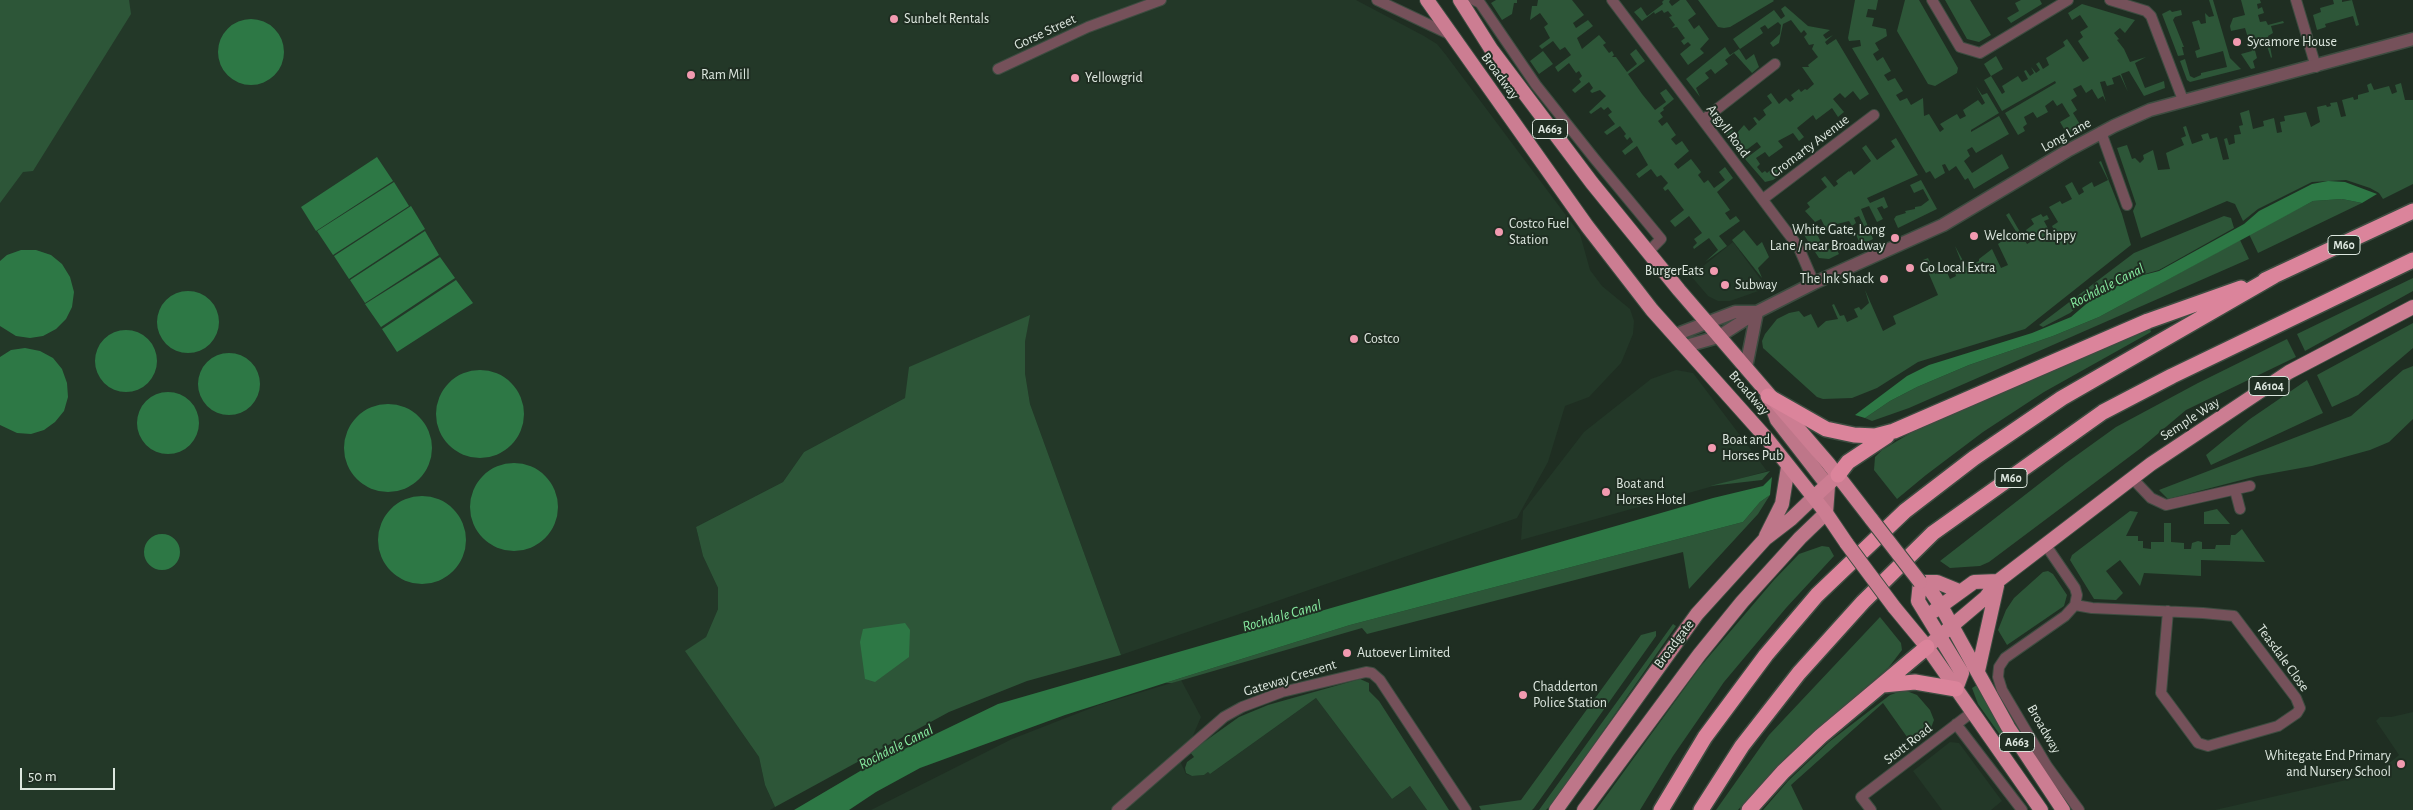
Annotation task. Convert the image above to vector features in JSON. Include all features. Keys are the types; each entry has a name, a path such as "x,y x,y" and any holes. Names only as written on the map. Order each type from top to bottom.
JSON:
{"highway":[{"name":"Broadway","path":"1427,0 1449,34 1587,226 1652,310 1768,440 1814,497 1894,607 1926,647 2041,810"},
{"name":"Broadway","path":"1460,0 1535,109 1608,202 1718,337 1746,367 1833,480 1872,520 1920,582 1931,591 1952,625 2008,727 2063,810"},
{"name":"M60","path":"1661,810 1705,737 1766,655 1817,596 1905,511 1974,458 2062,398 2274,276 2413,211"},
{"name":"M60","path":"1700,810 1742,746 1798,674 1863,602 1933,533 2103,412 2172,376 2413,260"},
{"name":"M60","path":"1865,443 1875,436 1894,431 2148,320 2274,276"},
{"name":"Semple Way","path":"1998,581 2132,478 2289,372 2413,307"},
{"path":"1768,396 1826,429 1865,443 1833,480 1814,497"},
{"path":"1928,616 1959,591 1974,582 1998,581 1978,671"},
{"name":"A6104","path":"1926,647 1986,597 1998,581"},
{"path":"1883,685 1915,682 1956,689 1962,673 1918,601 1920,582 1937,582 1959,591"},
{"path":"1749,810 1783,772 1822,736 1926,647"}],"main road":[{"path":"1765,539 1782,504 1788,467"},
{"path":"1826,513 1833,480"},
{"name":"Broadgate","path":"1556,810 1675,642 1697,614 1765,539 1791,520 1814,497"},
{"name":"Broadgate","path":"1584,810 1699,655 1800,538 1826,513"}],"street":[{"name":"Gorse Street","path":"998,68 1088,27 1161,0"},
{"path":"1377,0 1449,34"},
{"name":"Broadway","path":"1474,0 1480,3 1536,84 1621,192 1661,239 1649,251"},
{"name":"Argyll Road","path":"1612,0 1798,246 1814,283"},
{"path":"1932,0 1960,47 1980,52 2068,0"},
{"path":"2110,0 2146,11 2151,16 2182,100"},
{"path":"2296,0 2316,67"},
{"name":"Long Lane","path":"1686,346 1718,337 1757,312 1814,283 1942,225 2101,132 2150,110 2413,40"},
{"path":"1703,120 1775,64"},
{"name":"Cromarty Avenue","path":"1763,199 1874,115"},
{"path":"2101,132 2127,205"},
{"path":"1608,202 1621,192"},
{"name":"Long Lane","path":"1675,335 1741,311 1757,312"},
{"path":"1746,367 1757,312"},
{"path":"2132,478 2151,498 2166,504 2250,486"},
{"path":"2235,490 2240,509"},
{"path":"2045,544 2075,588 2077,595 2075,605"},
{"name":"Broadway","path":"2075,605 2065,616 2004,658 1999,667 1998,677 2002,690 2047,766 2079,810"},
{"name":"Teasdale Close","path":"2075,605 2168,611 2234,616 2296,698 2300,708 2278,726 2208,746 2198,743 2161,693 2168,611"},
{"name":"Gateway Crescent","path":"1116,810 1224,717 1242,707 1282,692 1364,672 1372,673 1380,680 1413,726 1466,810"},
{"name":"Stott Road","path":"1871,810 1861,798 1971,713"},
{"path":"1956,724 2022,810"}],"shaded area":[{"path":"0,0 1356,0 1437,44 1580,234 1590,270 1602,286 1630,309 1634,321 1633,334 1621,363 1589,397 1565,406 1548,462 1517,518 1121,655 1030,404 1025,373 1025,342 1029,316 905,398 804,452 783,482 696,527 703,556 718,588 718,609 706,637 686,652 759,757 765,785 775,807 770,810 0,810"},
{"path":"0,0 129,0 131,14 33,171 23,172 0,203"},
{"path":"1496,0 1517,0 1517,3 1514,3 1512,14 1502,20 1491,3"},
{"path":"1538,0 1572,0 1584,15 1573,23 1576,28 1588,20 1593,26 1577,38 1582,49 1599,35 1606,43 1603,45 1609,53 1612,51 1614,55 1612,57 1616,57 1627,72 1637,64 1630,54 1636,49 1645,61 1628,74 1642,94 1655,110 1666,102 1660,93 1666,89 1674,99 1663,108 1664,110 1660,113 1663,117 1658,121 1662,126 1667,122 1676,135 1671,139 1676,145 1682,141 1689,151 1674,164 1678,169 1691,159 1701,172 1698,175 1704,183 1708,180 1714,188 1725,180 1719,172 1725,167 1733,178 1717,192 1730,210 1725,213 1730,220 1736,216 1740,221 1719,236 1727,246 1705,262 1718,250 1709,238 1694,249 1693,247 1697,243 1694,239 1702,233 1689,216 1675,227 1670,221 1684,210 1668,189 1665,191 1663,188 1668,183 1661,175 1657,177 1651,169 1639,178 1636,174 1648,165 1637,146 1625,155 1622,151 1633,142 1630,137 1627,140 1624,136 1626,134 1620,126 1607,135 1604,132 1615,124 1608,115 1612,112 1608,107 1604,110 1601,107 1591,114 1589,112 1606,96 1600,90 1592,93 1590,91 1593,88 1589,82 1575,93 1572,90 1581,82 1579,79 1582,76 1579,71 1576,73 1569,63 1558,72 1555,67 1571,55 1565,47 1560,50 1553,41 1542,49 1539,46 1550,38 1544,27 1548,24 1540,13 1530,20 1532,6 1537,6"},
{"path":"1664,0 1670,0 1669,2 1672,6 1680,0 1686,0 1696,14 1688,20 1694,29 1699,25 1709,39 1700,49 1704,53 1688,65 1680,54 1691,45 1688,42 1684,45 1681,41 1685,38 1677,27 1672,28 1675,25 1669,17 1672,16 1668,11 1664,13 1662,10 1655,14 1654,12 1642,21 1634,12 1641,7 1647,16 1663,4"},
{"path":"1698,0 1774,1 1730,27 1724,28 1718,27"},
{"path":"1855,0 1878,0 1876,10 1868,9 1866,17 1874,18 1872,26 1886,29 1887,36 1875,43 1879,50 1873,54 1877,61 1883,57 1891,71 1884,75 1888,81 1895,78 1903,91 1896,95 1900,101 1907,98 1911,105 1923,98 1924,116 1929,114 1940,132 1944,129 1940,124 1957,114 1960,119 1966,116 1963,110 1978,100 1982,105 1985,103 1976,86 1982,95 1987,93 1999,113 1971,130 1971,132 1999,116 2009,134 1976,153 1972,147 1967,150 1970,156 1964,161 1972,173 2002,154 2009,168 1974,189 1968,178 1965,180 1956,166 1949,171 1945,164 1942,165 1945,173 1935,179 1930,171 1926,173 1852,48 1861,46 1860,40 1849,41"},
{"path":"1905,0 1919,0 1958,68 1957,73 1935,86 1928,84 1897,31"},
{"path":"1945,0 1970,0 1991,35 1979,42 1967,39"},
{"path":"2021,0 2040,0 2042,4 2011,23 2007,18 2019,11 2015,3"},
{"path":"2209,0 2213,0 2230,58 2241,69 2190,82 2187,80 2180,61 2185,59 2190,76 2194,78 2201,75 2201,73 2227,67 2223,51 2197,58 2195,51 2200,49 2192,22 2199,20 2201,24 2206,23 2205,13 2209,17 2214,16"},
{"path":"2241,0 2260,0 2261,3 2257,4 2258,9 2262,7 2264,13 2258,15 2260,22 2266,21 2268,25 2283,21 2284,23 2271,26 2273,33 2268,36 2271,58 2265,40 2253,43 2257,58 2253,61 2255,68 2251,69 2241,54 2252,51 2245,28 2231,31 2230,26 2233,18 2245,15"},
{"path":"2333,0 2342,0 2342,2 2352,0 2359,25 2356,26 2353,16 2325,24 2326,27 2317,30 2313,15 2321,12 2320,8 2334,4"},
{"path":"2082,4 2135,20 2125,33 2120,28 2114,33 2119,39 2117,40 2130,62 2146,57 2135,63 2145,88 2164,81 2165,88 2144,96 2129,71 2121,74 2128,92 2120,75 2112,78 2114,84 2107,86 2105,81 2100,82 2106,102 2103,96 2098,99 2092,89 2086,93 2081,85 2073,89 2077,96 2071,100 2077,110 2073,113 2081,126 2067,134 2060,122 2070,116 2062,103 2057,106 2053,100 2045,106 2048,112 2037,118 2033,112 2024,117 2027,124 2023,127 2025,131 2018,135 2005,113 2056,83 2055,81 2002,111 1984,80 1991,76 2002,94 2005,92 2002,86 2018,76 2022,82 2028,79 2024,71 2026,70 2030,76 2034,73 2031,67 2036,73 2040,70 2036,64 2039,62 2043,69 2049,65 2046,58 2065,46 2063,42 2067,39 2083,62 2089,58 2078,41 2083,37 2080,32 2088,27 2080,15 2072,20 2068,13"},
{"path":"1785,6 1808,26 1830,30 1823,35 1826,39 1833,35 1825,42 1827,45 1836,39 1869,94 1860,100 1853,91 1845,98 1840,93 1833,99 1844,112 1838,117 1832,108 1816,120 1813,115 1797,128 1804,137 1799,141 1793,133 1778,141 1783,147 1769,157 1765,152 1756,158 1760,164 1757,167 1762,173 1765,171 1767,173 1775,166 1782,174 1773,180 1765,182 1745,159 1761,147 1757,142 1741,154 1723,131 1729,126 1736,134 1744,125 1749,131 1757,124 1753,118 1755,117 1759,121 1766,115 1763,110 1772,103 1767,96 1771,93 1779,104 1786,98 1790,102 1794,99 1791,95 1799,89 1801,92 1805,89 1807,90 1814,84 1802,67 1809,67 1808,65 1818,57 1812,49 1814,44 1809,45 1804,37 1807,34 1804,30 1801,33 1791,20 1783,24 1779,43 1773,47 1770,43 1780,34 1781,25 1778,22 1768,29 1765,25 1760,28 1763,33 1740,49 1733,39 1774,10 1781,19 1785,16 1781,9"},
{"path":"2170,10 2172,12 2181,10 2182,15 2175,17 2173,20 2184,47 2182,47 2184,55 2178,56 2162,14"},
{"path":"251,19 263,22 274,29 281,40 284,52 281,64 274,75 263,82 251,85 239,82 228,75 221,64 218,52 221,40 228,29 239,22"},
{"path":"1725,47 1730,55 1739,49 1746,60 1754,54 1759,67 1752,73 1734,53 1725,60 1728,64 1715,74 1711,69 1705,73 1709,78 1696,88 1700,97 1686,79"},
{"path":"1543,51 1553,64 1539,74 1530,61"},
{"path":"1996,56 2003,69 1991,76 1984,64"},
{"path":"2371,83 2374,90 2389,86 2392,94 2397,92 2395,85 2401,83 2405,100 2413,100 2413,184 2383,199 2379,193 2370,188 2346,180 2312,182 2258,209 2243,221 2235,204 2227,201 2141,238 2133,211 2136,204 2117,148 2127,145 2132,159 2135,158 2140,163 2144,159 2143,155 2153,150 2158,170 2170,169 2166,153 2184,145 2181,138 2186,136 2183,127 2186,126 2192,144 2203,140 2201,135 2208,133 2210,139 2217,137 2223,160 2229,159 2224,139 2227,138 2229,145 2235,143 2234,135 2241,134 2239,126 2243,125 2240,113 2249,110 2253,129 2264,126 2263,121 2274,118 2277,133 2282,132 2280,122 2285,121 2284,116 2306,112 2311,127 2320,122 2317,107 2331,106 2330,103 2337,102 2341,117 2346,116 2342,100 2353,97 2354,100 2358,99 2358,95 2369,92 2367,85"},
{"path":"1896,138 1918,175 1867,198 1870,203 1884,197 1888,207 1884,209 1882,206 1877,208 1883,219 1877,222 1869,206 1861,209 1873,239 1861,245 1856,235 1866,230 1859,216 1854,218 1856,223 1852,226 1849,221 1837,224 1823,234 1822,232 1817,234 1825,251 1835,246 1839,254 1829,259 1819,258 1804,235 1824,225 1821,219 1815,222 1805,211 1810,207 1807,203 1827,187 1821,179 1825,176 1834,187 1838,184 1836,181 1849,171 1851,170 1854,175 1871,161 1862,148 1866,145 1877,160 1895,147 1891,141"},
{"path":"377,157 393,181 316,231 301,207"},
{"path":"2101,161 2122,214 2131,245 2025,329 1918,362 1877,388 1852,398 1823,399 1817,397 1763,348 1762,341 1765,334 1777,319 1789,313 1799,311 1804,317 1811,314 1818,328 1826,321 1838,319 1832,305 1834,304 1840,316 1844,315 1847,322 1858,317 1854,309 1859,307 1861,310 1869,303 1865,290 1883,331 1896,324 1893,316 1938,295 1923,260 1928,258 1935,274 1946,270 1950,279 1956,276 1955,272 1959,270 1958,266 1962,264 1955,246 1967,268 1979,261 1992,249 2001,268 2008,265 1998,244 2005,239 2004,237 2017,233 2006,215 2009,213 2027,244 2032,241 2026,230 2034,224 2031,219 2041,214 2043,217 2047,215 2049,219 2044,221 2051,234 2055,232 2052,226 2058,222 2049,207 2060,201 2062,204 2072,199 2065,186 2072,182 2079,195 2084,192 2082,188 2092,182 2094,187 2108,180 2099,162"},
{"path":"1921,180 1937,209 1898,228 1894,219 1896,216 1906,213 1905,211 1915,209 1915,207 1921,206 1929,200 1923,189 1914,193 1910,185"},
{"path":"2328,181 2345,182 2377,194 2362,203 2342,199 2313,201 2099,317 2053,336 1969,365 1917,387 1890,401 1865,418 1855,415 1907,376 1929,365 2032,333 2071,317 2092,299 2132,278 2159,271 2244,224 2259,211 2312,184"},
{"path":"394,182 409,206 333,255 317,231"},
{"path":"2342,199 2362,203 2258,253 2249,234 2313,201"},
{"path":"411,206 425,229 349,279 334,256"},
{"path":"2224,216 2231,218 2234,228 2159,270 2131,278 2092,295 2070,313 2043,327 2039,325 2134,253"},
{"path":"1744,230 1757,246 1762,242 1769,257 1758,268 1762,278 1732,240"},
{"path":"425,231 439,255 365,303 350,280"},
{"path":"2240,240 2249,259 1909,408 1872,421 1865,418 1890,401 1917,387 1969,365 2053,336 2099,317"},
{"path":"1733,242 1767,288 1730,301 1718,301 1708,296 1691,276"},
{"path":"21,250 36,250 51,255 62,264 70,277 74,292 72,307 66,319 56,329 43,336 30,338 16,336 0,326 0,261 7,255"},
{"path":"440,257 455,278 381,327 365,304"},
{"path":"2413,278 2413,291 2305,351 2297,334"},
{"path":"456,280 473,303 397,352 382,329"},
{"path":"188,291 205,296 210,300 214,305 219,322 214,339 210,344 205,348 188,353 171,348 166,344 162,339 157,322 162,305 166,300 171,296"},
{"path":"1030,315 1025,342 1025,373 1030,404 1121,655 1027,681 949,712 775,807 765,785 759,757 685,651 706,637 718,609 718,588 703,556 696,527 783,482 804,452 905,398 909,367"},
{"path":"2413,323 2413,348 2358,395 2332,407 2317,375"},
{"path":"2149,325 2151,332 2044,392 1983,432 1897,499 1874,470 1875,457 1882,450 1919,428"},
{"path":"126,330 138,332 148,339 155,349 157,361 155,373 148,383 138,390 126,392 114,390 104,383 97,373 95,361 97,349 104,339 114,332"},
{"path":"2287,339 2296,357 2186,410 2141,448 1989,562 1980,566 1950,568 1940,561 2066,463 2116,427 2198,383"},
{"path":"25,348 40,351 53,358 62,369 67,383 68,397 64,411 55,422 44,430 31,434 17,433 0,425 0,357 11,350"},
{"path":"229,353 241,356 251,362 257,372 260,384 257,396 251,406 241,412 229,415 217,412 207,406 201,396 198,384 201,372 207,362 217,356"},
{"path":"2413,366 2413,419 2389,442 2370,450 2312,466 2257,476 2168,499 2159,490 2351,416 2403,370"},
{"path":"480,370 497,373 511,383 521,397 524,414 521,431 511,445 497,455 480,458 463,455 449,445 439,431 436,414 439,397 449,383 463,373"},
{"path":"1676,370 1693,373 1767,471 1521,540 1523,511 1584,432 1651,379"},
{"path":"2307,380 2323,413 2211,465 2206,455 2250,419"},
{"path":"168,392 180,394 190,401 197,411 199,423 197,435 190,445 180,452 168,454 156,452 146,445 139,435 137,423 139,411 146,401 156,394"},
{"path":"388,404 405,407 419,417 429,431 432,448 429,465 419,479 405,489 388,492 371,489 357,479 347,465 344,448 347,431 357,417 371,407"},
{"path":"514,463 531,466 545,476 555,490 558,507 555,524 545,538 531,548 514,551 497,548 483,538 473,524 470,507 473,490 483,476 497,466"},
{"path":"1770,471 1762,480 1710,486"},
{"path":"1772,477 1770,495 1760,502 1743,522 1350,625 1065,715 920,768 876,792 849,810 794,810 867,767 998,704 1713,498 1763,486"},
{"path":"1770,495 1758,514 1689,589 1683,552 1367,634 1362,628 1172,683 1165,683 1350,625 1743,522 1760,502"},
{"path":"422,496 439,499 453,509 463,523 466,540 463,557 453,571 439,581 422,584 405,581 391,571 381,557 378,540 381,523 391,509 405,499"},
{"path":"2217,509 2230,524 2204,524 2204,512"},
{"path":"2130,511 2138,512 2126,536 2138,536 2138,541 2143,541 2143,548 2151,549 2151,542 2164,542 2164,523 2171,523 2171,542 2184,543 2184,549 2191,549 2192,543 2198,541 2202,542 2202,549 2215,549 2216,545 2230,545 2231,535 2235,535 2242,529 2265,562 2201,560 2201,576 2144,573 2140,586 2120,560 2106,571 2123,593 2116,600 2094,599 2070,560 2072,555"},
{"path":"162,534 174,540 180,552 174,564 162,570 150,564 144,552 150,540"},
{"path":"1822,546 1829,547 1834,556 1786,608 1724,682 1673,756 1640,810 1596,810 1700,667 1774,580 1799,554"},
{"path":"2048,571 2053,574 2067,595 2064,606 2007,645 1998,630 2006,610 2014,598 2043,572"},
{"path":"1880,617 1901,643 1902,650 1889,667 1786,757 1738,810 1716,810 1769,735"},
{"path":"905,623 910,630 909,657 875,682 865,679 860,642 863,629"},
{"path":"1673,624 1676,626 1550,806 1546,810 1539,810"},
{"path":"1656,631 1656,636 1534,808 1532,810 1481,810 1479,806 1521,800 1641,635"},
{"path":"1360,679 1369,683 1369,691 1379,701 1449,810 1427,810 1410,786 1392,799 1316,698 1210,774 1208,772 1204,775 1192,776 1186,773 1187,762 1194,757 1190,752 1239,717 1268,705"},
{"path":"1181,680 1201,717 1181,763 1186,774 1192,776 1204,775 1208,772 1210,774 1316,698 1392,799 1410,786 1427,810 871,810 1012,739 1099,705"},
{"path":"1977,685 2006,737 2003,739 1978,704 1972,688"},
{"path":"1904,690 1917,695 1930,710 1934,720 1931,728 1912,744 1883,703 1791,785 1803,810 1763,810 1788,781 1829,742 1890,695"},
{"name":"Whitegate End Primary and Nursery School","path":"2413,712 2413,810 2215,810 2377,773 2399,755 2376,721 2380,717 2391,717"},
{"path":"1950,742 1959,743 2002,801 1991,810 1942,810 1913,771"}],"place":[{"name":"Sunbelt Rentals","path":"894,19"},
{"name":"Sycamore House","path":"2237,42"},
{"name":"Ram Mill","path":"691,75"},
{"name":"Yellowgrid","path":"1075,78"},
{"name":"Costco Fuel Station","path":"1499,232"},
{"name":"Welcome Chippy","path":"1974,236"},
{"name":"White Gate, Long Lane / near Broadway","path":"1895,238"},
{"name":"Go Local Extra","path":"1910,268"},
{"name":"BurgerEats","path":"1714,271"},
{"name":"The Ink Shack","path":"1884,279"},
{"name":"Subway","path":"1725,285"},
{"name":"Costco","path":"1354,339"},
{"name":"Boat and Horses Pub","path":"1712,448"},
{"name":"Boat and Horses Hotel","path":"1606,492"},
{"name":"Autoever Limited","path":"1347,653"},
{"name":"Chadderton Police Station","path":"1523,695"},
{"name":"Whitegate End Primary and Nursery School","path":"2401,764"}],"water label":[{"name":"Rochdale Canal","path":"2107,286"},
{"name":"Rochdale Canal","path":"1282,616"},
{"name":"Rochdale Canal","path":"896,747"}]}
